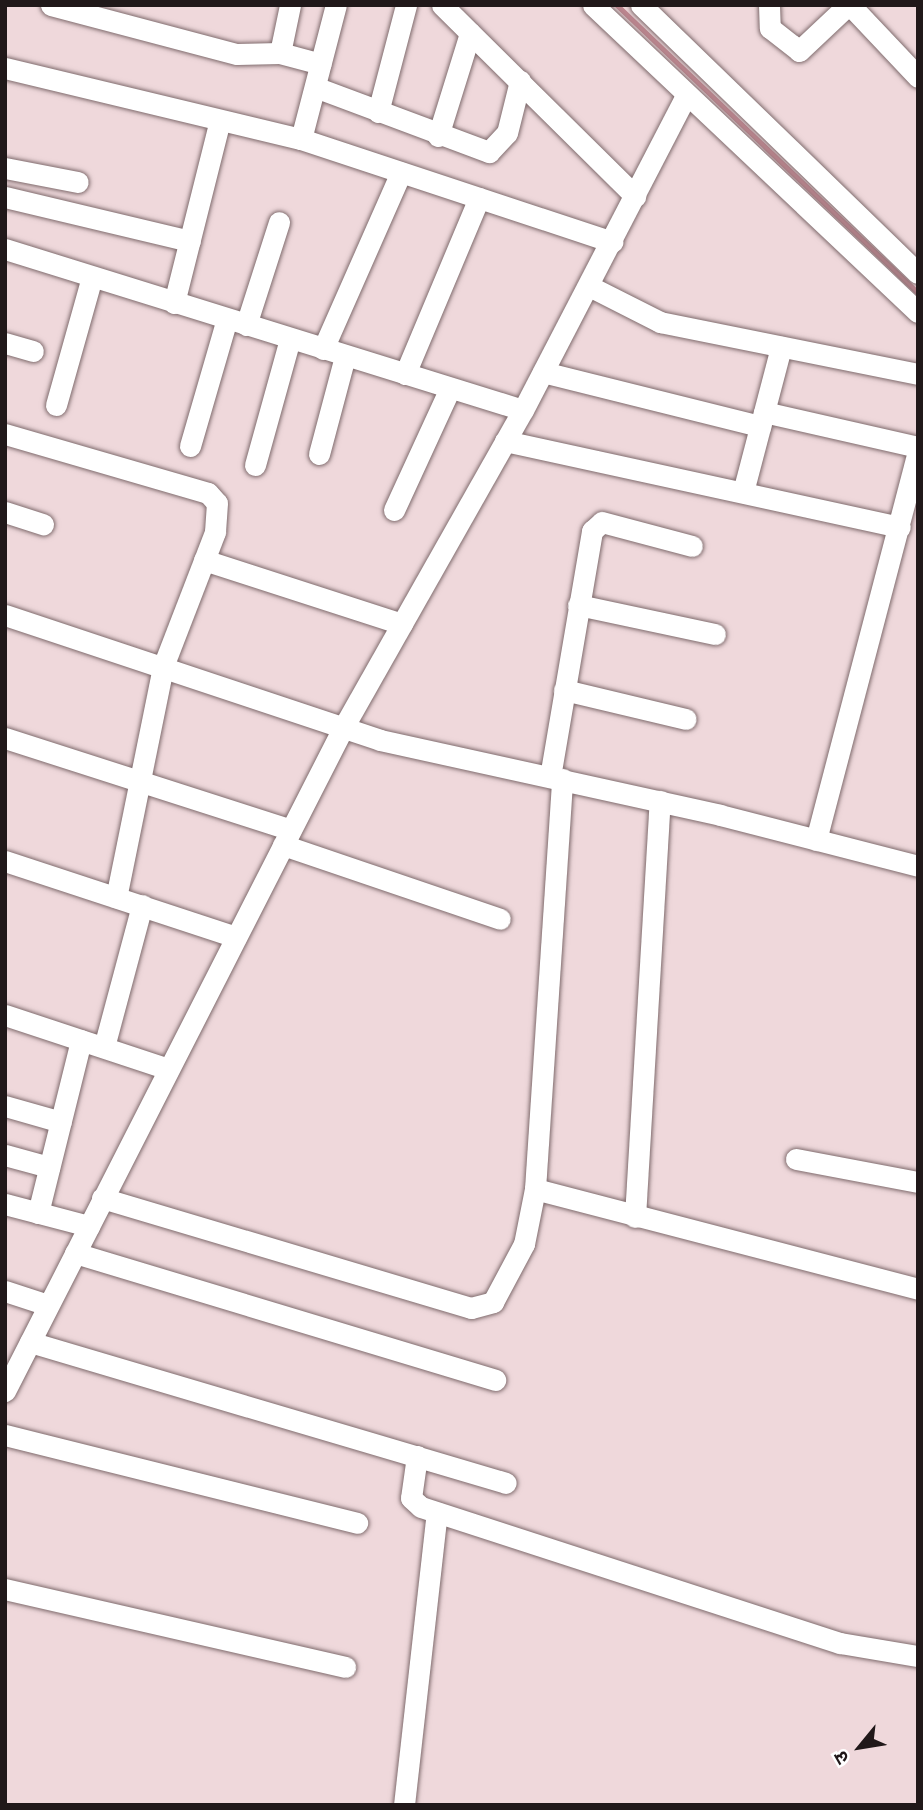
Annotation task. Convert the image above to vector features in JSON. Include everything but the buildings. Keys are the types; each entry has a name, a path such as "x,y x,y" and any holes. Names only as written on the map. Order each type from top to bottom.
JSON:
{"street":[{"path":"51,5 237,54 280,52 321,64"},
{"path":"280,52 290,5"},
{"path":"301,139 336,5"},
{"path":"379,112 406,5"},
{"path":"442,5 635,196"},
{"path":"593,5 918,312"},
{"path":"641,5 918,273"},
{"path":"769,5 769,28 799,51 849,5 918,77"},
{"path":"438,136 470,33"},
{"path":"5,68 219,124 301,139 612,242"},
{"path":"315,87 438,136 497,149 520,82"},
{"path":"8,1379 30,1342 343,728 523,410 686,95"},
{"path":"174,303 219,124"},
{"path":"5,168 78,182"},
{"path":"323,349 401,172"},
{"path":"5,197 190,241"},
{"path":"405,374 480,198"},
{"path":"190,446 237,322 279,222"},
{"path":"5,249 523,410"},
{"path":"56,405 92,277"},
{"path":"589,286 660,322 918,373"},
{"path":"256,465 290,339"},
{"path":"5,342 33,351"},
{"path":"743,492 780,347"},
{"path":"319,454 345,356"},
{"path":"543,372 762,419 917,456 816,840"},
{"path":"394,510 450,388"},
{"path":"5,434 214,498 218,522 163,667 116,897"},
{"path":"505,440 900,527"},
{"path":"5,512 43,524"},
{"path":"102,1198 471,1308 493,1302 503,1290 524,1244 535,1189 556,778 564,690 578,605 597,524 692,546"},
{"path":"204,560 401,624"},
{"path":"578,605 715,634"},
{"path":"5,615 343,728 660,801 918,866"},
{"path":"564,690 686,719"},
{"path":"5,738 139,781 500,919"},
{"path":"635,1217 660,801"},
{"path":"5,861 236,937"},
{"path":"104,1047 142,905"},
{"path":"5,1015 169,1069"},
{"path":"38,1213 81,1040"},
{"path":"5,1106 61,1122"},
{"path":"5,1155 50,1167"},
{"path":"796,1159 918,1182"},
{"path":"535,1189 918,1289"},
{"path":"5,1204 89,1226"},
{"path":"75,1253 495,1380"},
{"path":"5,1291 48,1305"},
{"path":"30,1342 506,1483"},
{"path":"5,1435 357,1523"},
{"path":"417,1456 411,1498 437,1513 840,1643 918,1656"},
{"path":"404,1805 437,1513"},
{"path":"5,1589 345,1667"}],"waterway":[{"path":"617,5 918,293"}]}
